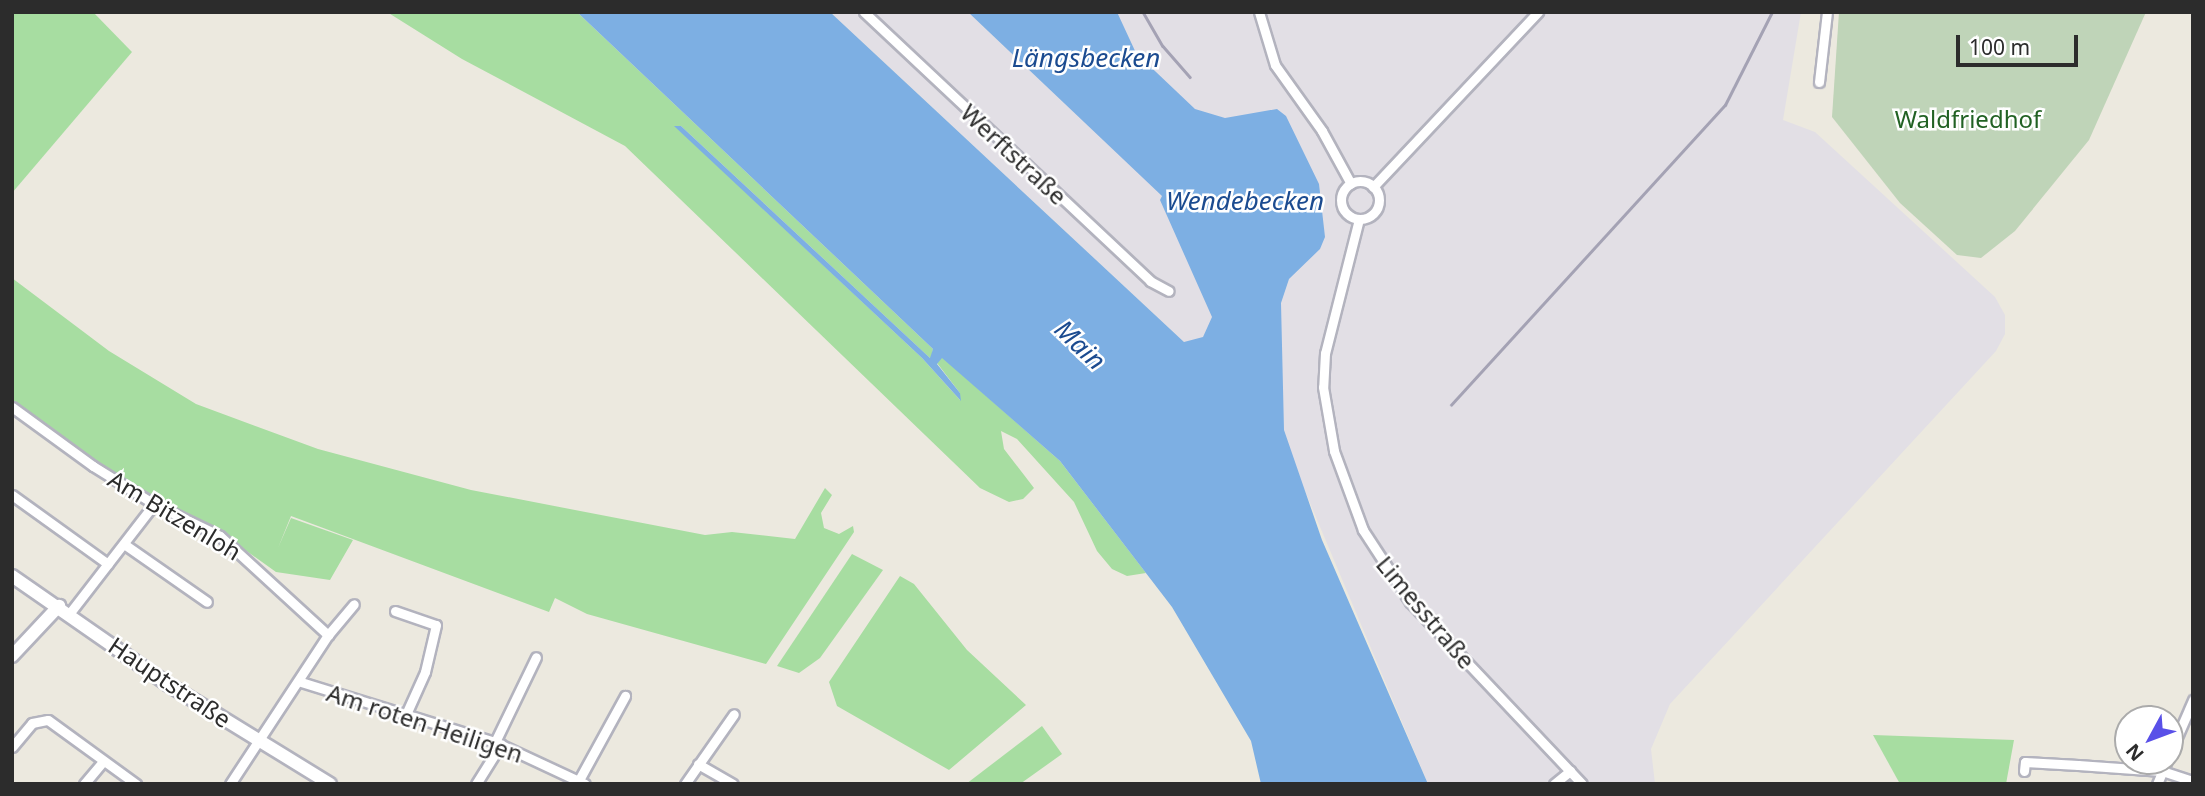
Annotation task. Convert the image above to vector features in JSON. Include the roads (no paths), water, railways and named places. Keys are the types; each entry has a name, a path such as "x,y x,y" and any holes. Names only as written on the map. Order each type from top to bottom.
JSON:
{"street":[{"name":"Werftstraße","path":"864,12 1150,281 1169,291"},
{"path":"1259,12 1275,65 1322,131 1351,184"},
{"path":"1373,187 1538,12"},
{"path":"1819,82 1827,12"},
{"path":"1361,182 1373,187 1377,208 1359,219 1348,215 1342,204 1343,192 1351,184 1361,182"},
{"name":"Limesstraße","path":"1359,219 1325,353 1326,414 1340,472 1368,540 1391,578 1582,784"},
{"name":"Am Bitzenloh","path":"12,407 154,504 220,537 328,635"},
{"path":"12,495 108,564"},
{"path":"12,656 64,610 108,564 154,504"},
{"path":"124,544 207,602"},
{"name":"Hauptstraße","path":"12,576 169,685 330,784"},
{"path":"230,784 301,682 328,635 354,604"},
{"path":"395,611 436,625 425,672 407,712"},
{"path":"476,784 498,743 536,657"},
{"name":"Am roten Heiligen","path":"301,682 407,712 498,743 582,782"},
{"path":"582,782 625,696"},
{"path":"2184,721 2193,700"},
{"path":"685,784 734,715"},
{"path":"12,747 40,719 135,784"},
{"path":"85,784 103,761"},
{"path":"2024,771 2025,762 2114,768"},
{"path":"698,764 733,784"},
{"path":"1554,784 1570,771"},
{"path":"2174,775 2193,781"}],"water":[{"path":"577,12 830,12 1184,342 1203,337 1212,317 1160,200 1162,196 968,12 1117,12 1136,53 1195,109 1225,118 1277,109 1286,116 1319,184 1325,237 1320,249 1289,279 1281,303 1284,430 1322,540 1428,784 1261,784 1251,741 1172,607 1060,461 942,358 937,364 960,393 961,401 922,358 674,126 681,126 930,358 933,349"}],"railway":[{"path":"1143,12 1163,46 1190,77"},
{"path":"1451,405 1725,105 1772,12"}],"water label":[{"name":"Längsbecken","path":"1086,58"},
{"name":"Wendebecken","path":"1245,201"},
{"name":"Main","path":"1080,345"}],"park label":[{"name":"Waldfriedhof","path":"1968,119"}]}
